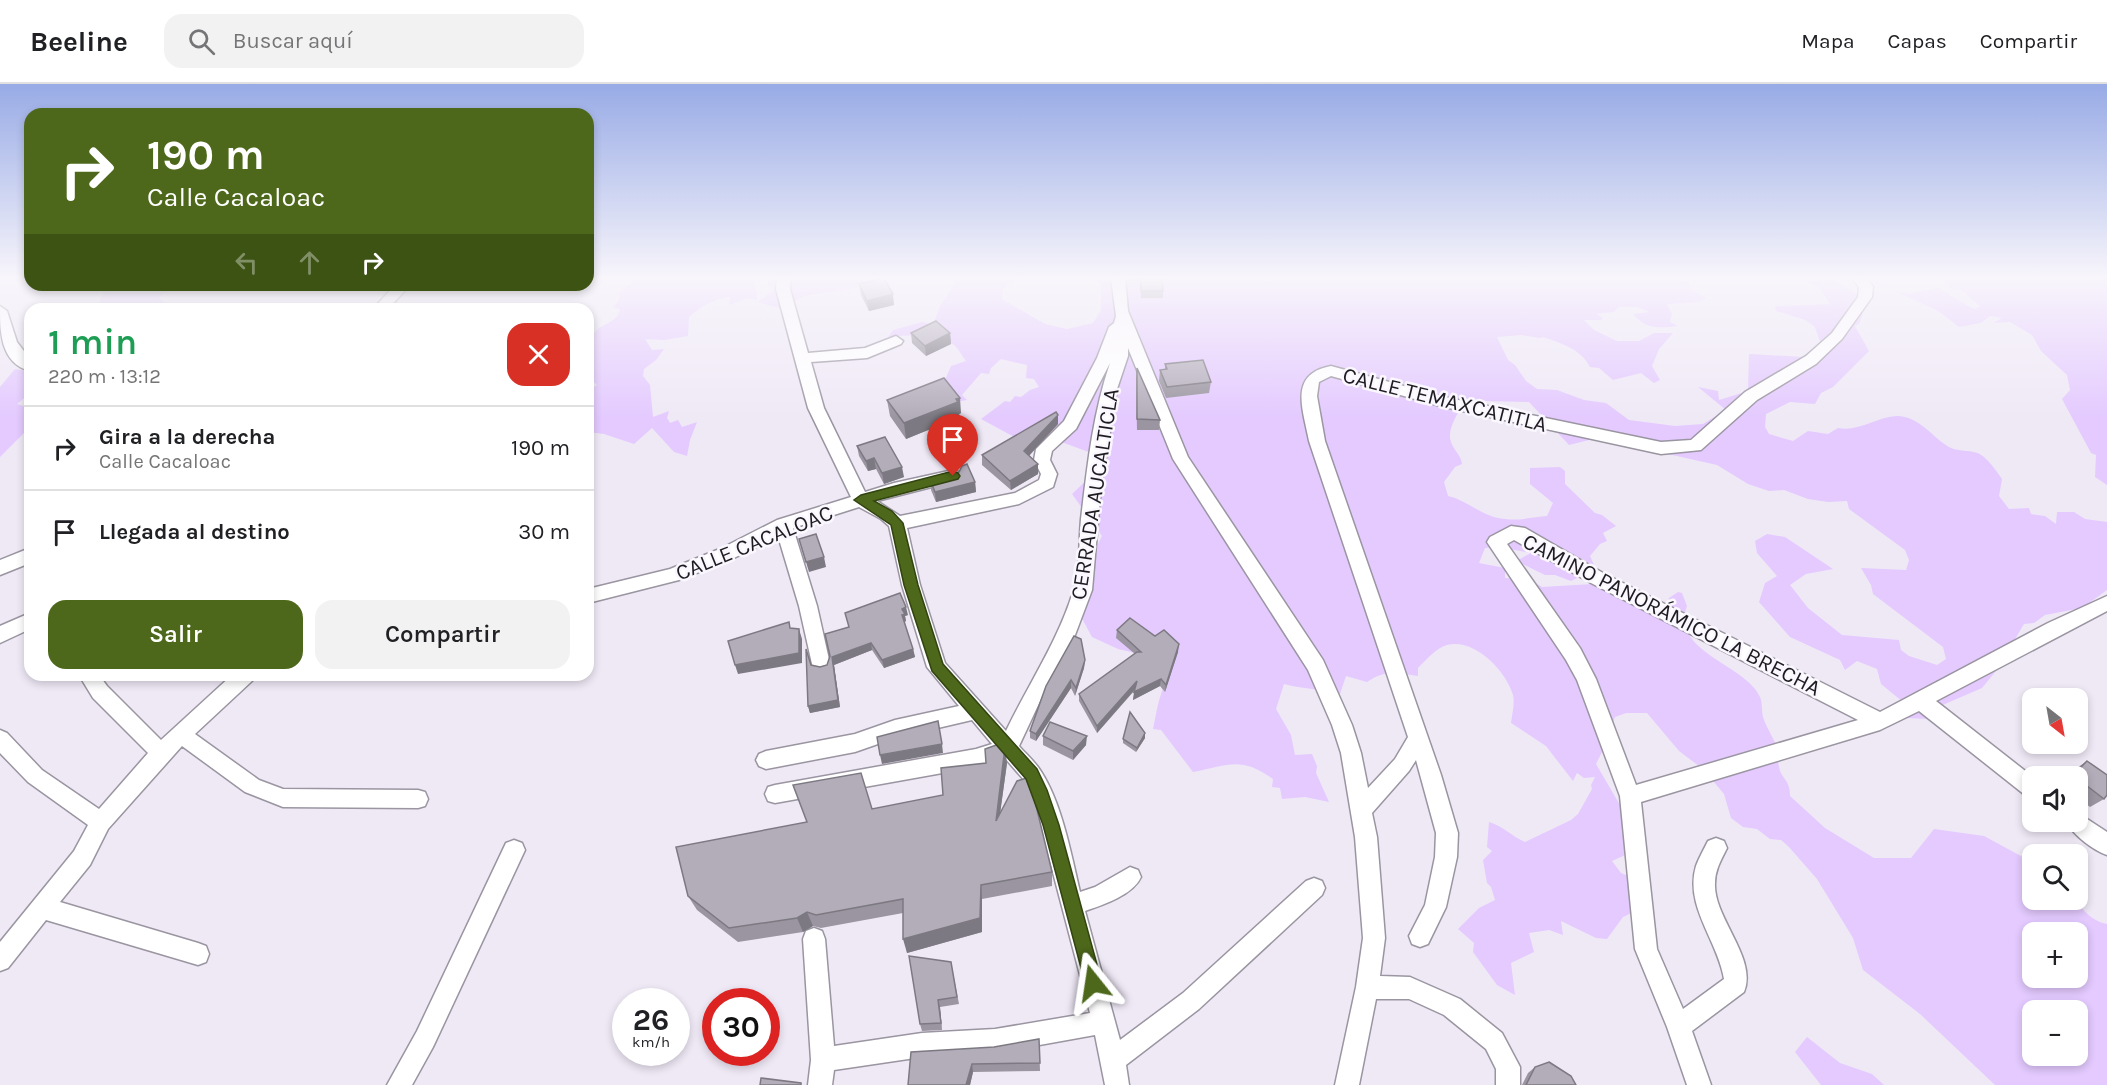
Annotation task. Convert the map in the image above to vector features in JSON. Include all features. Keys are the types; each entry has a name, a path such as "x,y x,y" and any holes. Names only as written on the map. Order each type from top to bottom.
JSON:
{"street":[{"path":"4,325 9,344 24,362"},
{"path":"793,325 816,408 861,500 887,514 897,523 911,585 937,667 1031,774 1039,790 1104,1022 1117,1085"},
{"path":"897,523 1018,498 1047,483 1049,474 1042,460 1044,450 1070,425 1105,358 1117,325"},
{"name":"CERRADA AUCALTICLA","path":"1008,747 1033,694 1063,643 1083,590 1093,487 1108,389 1120,356 1121,325"},
{"path":"1127,325 1166,427 1181,459 1316,666 1342,725 1351,753 1363,808 1374,938 1367,987 1347,1085"},
{"name":"CALLE TEMAXCATITLA","path":"1420,936 1435,907 1446,857 1447,833 1431,775 1317,441 1309,396 1312,380 1321,373 1331,371 1444,402 1661,448 1695,446 1751,396 1811,360 1837,336 1845,325"},
{"path":"802,358 867,353 896,341"},
{"name":"CALLE CACALOAC","path":"594,595 673,575 728,553 783,525 861,500 953,476"},
{"path":"783,525 808,606 821,664"},
{"name":"CAMINO PANORÁMICO LA BRECHA","path":"1699,1085 1679,1027 1646,949 1630,796 1586,679 1573,654 1497,544 1498,539 1507,534 1519,533 1597,578 1880,722"},
{"path":"0,568 24,558"},
{"path":"1630,796 1880,722 2055,628 2107,603"},
{"path":"0,635 24,623"},
{"path":"93,681 100,692 160,753"},
{"path":"0,960 82,858 101,822 160,753 238,681"},
{"path":"1921,701 2022,780"},
{"path":"766,760 855,743 895,729 976,711"},
{"path":"180,734 252,786 282,798 418,799"},
{"path":"0,739 35,776 101,822"},
{"path":"1363,808 1402,765 1418,739"},
{"path":"775,794 976,758 1008,747"},
{"path":"2088,830 2107,845"},
{"path":"1679,1027 1736,984 1736,968 1706,908 1706,863 1716,848"},
{"path":"399,1085 425,1038 514,850"},
{"path":"1073,906 1101,895 1130,877"},
{"path":"1113,1060 1191,1001 1314,888"},
{"path":"43,908 198,954"},
{"path":"814,939 823,1060 820,1085"},
{"path":"1367,987 1410,988 1452,1006 1494,1041 1508,1067 1508,1085"},
{"path":"823,1060 922,1045 995,1041 1104,1022"}],"shaded area":[{"path":"605,325 689,325 688,336 664,340 645,339 652,350 664,349 656,360 644,369 643,376 650,385 653,417 669,411 667,418 670,423 678,420 682,427 697,422 687,456 674,452 652,428 634,444 594,433 594,387 597,385 594,382 594,333"},
{"path":"912,325 1048,325 1067,329 1086,325 1589,325 1594,330 1617,341 1639,341 1654,333 1673,333 1659,349 1652,366 1660,380 1654,383 1641,373 1613,380 1599,368 1590,367 1576,351 1543,337 1521,335 1497,337 1508,360 1515,365 1526,381 1537,389 1557,390 1584,400 1606,403 1629,420 1675,426 1703,424 1726,410 1698,387 1718,391 1719,400 1748,391 1749,354 1803,357 1823,351 1815,327 1812,325 1858,325 1855,326 1869,351 1833,387 1821,393 1815,404 1790,402 1766,414 1765,427 1769,434 1793,441 1808,431 1828,434 1838,428 1853,428 1889,417 1905,417 1919,423 1949,447 1976,452 1984,457 2002,479 1999,496 2009,509 2029,508 2031,514 2045,516 2056,524 2057,512 2074,512 2085,519 2107,522 2107,590 2082,608 2045,615 2034,623 2024,624 1996,671 1982,688 1931,710 1930,719 1906,718 1908,706 1881,684 1877,669 1857,661 1845,670 1840,660 1790,637 1759,602 1765,583 1777,576 1757,553 1755,541 1767,534 1785,537 1833,569 1806,574 1790,585 1808,608 1842,635 1899,640 1901,650 1909,656 1937,665 1946,659 1943,647 1873,594 1871,585 1861,568 1906,570 1909,560 1905,550 1849,509 1847,501 1828,502 1808,499 1784,490 1769,491 1748,484 1717,465 1605,436 1569,445 1529,402 1486,401 1460,409 1452,425 1451,442 1462,464 1455,467 1444,482 1448,496 1497,518 1515,520 1547,516 1553,503 1530,484 1530,468 1560,467 1565,471 1565,484 1595,513 1602,515 1616,526 1603,533 1607,541 1600,544 1590,556 1595,567 1575,559 1583,575 1571,581 1555,575 1545,575 1516,561 1531,553 1498,547 1485,548 1479,563 1505,568 1505,578 1528,579 1542,587 1593,584 1666,616 1669,598 1678,592 1682,593 1687,606 1685,622 1689,635 1699,647 1741,676 1760,697 1764,720 1778,749 1779,767 1789,786 1790,796 1825,828 1874,858 1911,858 1934,829 1984,836 2022,857 2022,910 2084,910 2093,918 2107,924 2107,1085 1995,1085 1920,1014 1863,970 1853,938 1817,879 1781,840 1770,839 1757,829 1743,827 1731,818 1724,794 1703,769 1679,751 1647,713 1626,713 1615,717 1596,764 1634,829 1632,852 1612,861 1621,873 1638,880 1636,911 1623,917 1607,939 1596,938 1561,921 1563,935 1549,930 1529,933 1534,952 1511,963 1515,995 1497,985 1473,952 1474,943 1458,929 1479,908 1495,900 1491,887 1487,883 1483,860 1492,851 1487,847 1489,822 1525,842 1571,820 1578,814 1592,789 1591,785 1595,777 1584,778 1577,773 1573,781 1546,746 1511,723 1514,698 1504,676 1488,658 1478,651 1458,644 1447,645 1435,651 1418,668 1418,676 1386,674 1367,682 1346,676 1340,694 1284,684 1276,709 1291,735 1295,755 1312,754 1317,766 1316,773 1329,802 1305,797 1282,799 1280,788 1272,787 1273,779 1252,767 1243,765 1226,765 1193,772 1161,730 1153,729 1171,661 1118,649 1092,637 1071,598 1102,536 1072,494 1091,476 1094,454 1056,440 1031,446 981,419 1005,401 1010,402 1015,396 1021,397 1039,387 1034,379 1026,378 1027,365 1001,359 991,368 989,374 981,373 962,395 967,400 954,402 945,380 951,366 966,361 956,347 947,341 931,336 888,337 893,330"},
{"path":"1647,325 1678,326 1659,327"},
{"path":"2015,325 2107,325 2107,485 2095,477 2096,455 2091,453 2062,399 2070,390 2067,375 2041,351 2032,335"},
{"path":"15,369 24,371 24,398 17,404 24,406 24,433 0,457 0,387"},
{"path":"1807,1037 1840,1063 1872,1074 1884,1085 1821,1085 1795,1052"}],"building":[{"path":"928,325 940,325 950,333 925,346 911,333"},
{"path":"1203,360 1211,382 1167,387 1160,370 1167,369 1165,364"},
{"path":"1137,368 1160,420 1137,419"},
{"path":"944,378 960,398 956,399 958,402 904,423 887,400"},
{"path":"1056,412 1058,415 1024,451 1038,464 1010,481 982,455"},
{"path":"885,437 902,467 882,473 874,458 866,461 857,446"},
{"path":"967,464 975,482 935,492 930,479 959,472 962,466"},
{"path":"816,534 824,557 806,562 799,539"},
{"path":"900,593 906,607 902,609 905,614 902,615 913,649 882,660 871,643 832,657 838,700 808,706 806,649 811,665 820,667 827,665 830,656 825,634 849,627 845,613"},
{"path":"1130,618 1155,636 1164,630 1179,644 1166,685 1161,679 1134,692 1137,681 1097,726 1079,694 1137,652 1141,652 1117,630"},
{"path":"789,622 790,628 799,629 799,653 735,665 728,641"},
{"path":"1074,636 1081,639 1085,660 1076,688 1071,680 1036,734 1030,731 1046,686"},
{"path":"1130,712 1145,733 1137,748 1123,739"},
{"path":"938,721 942,744 880,755 877,737"},
{"path":"1050,722 1087,736 1073,751 1043,736"},
{"path":"1002,743 1005,747 996,821 1017,781 1027,778 1033,793 1052,872 981,885 980,918 903,939 903,899 816,915 807,912 797,918 729,928 688,896 676,847 807,822 793,785 861,773 872,809 943,795 941,768 986,763 985,749"},
{"path":"2087,761 2107,775 2107,795 2104,799 2088,787 2088,766 2082,766"},
{"path":"909,956 951,962 957,997 938,1000 941,1023 920,1024"},
{"path":"1039,1039 1040,1063 972,1064 966,1085 908,1085 911,1052 994,1047"},
{"path":"1549,1062 1571,1076 1576,1085 1526,1085 1535,1067"},
{"path":"761,1078 801,1083 801,1085 760,1085"}],"route":[{"path":"953,476 894,489 861,500 887,514 897,523 911,585 937,667 1031,774 1039,790 1051,825 1093,983"}]}
